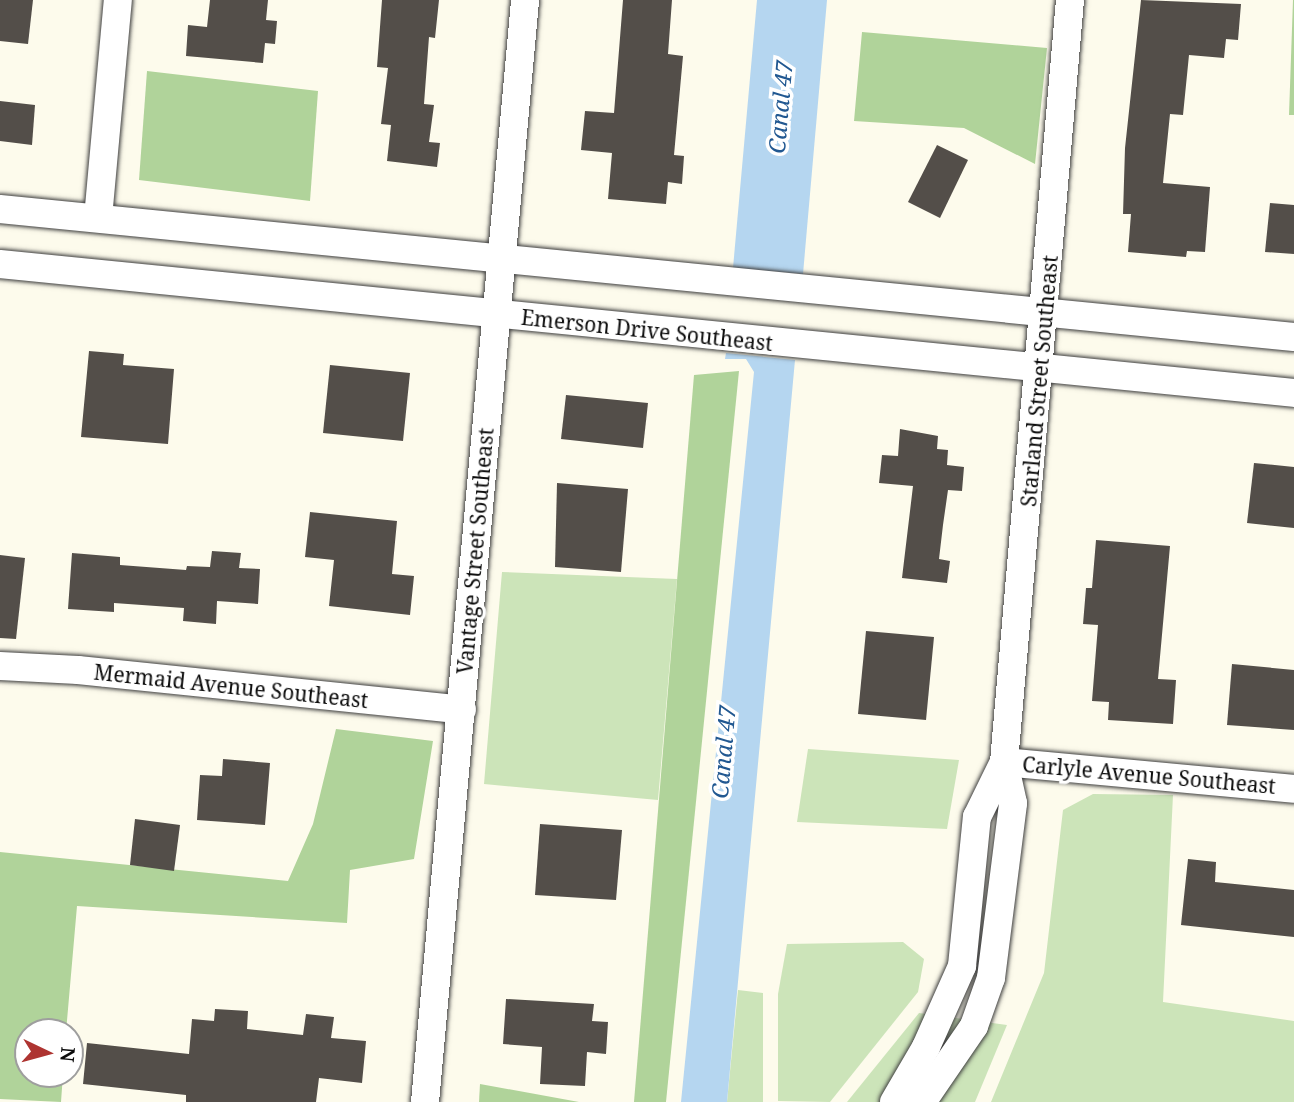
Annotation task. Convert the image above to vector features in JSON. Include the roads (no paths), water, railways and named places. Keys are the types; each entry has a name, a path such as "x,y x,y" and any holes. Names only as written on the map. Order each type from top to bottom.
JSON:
{"street":[{"path":"98,218 118,0"},
{"name":"Vantage Street Southeast","path":"425,1102 525,0"},
{"name":"Starland Street Southeast","path":"922,1102 974,1026 991,978 1013,803 1004,762 1046,313 1070,0"},
{"path":"0,209 1294,337"},
{"name":"Emerson Drive Southeast","path":"0,264 495,316 1294,393"},
{"name":"Mermaid Avenue Southeast","path":"0,666 78,670 462,710"},
{"name":"Starland Street Southeast","path":"894,1102 926,1047 962,966 977,817 1004,762"},
{"name":"Carlyle Avenue Southeast","path":"1004,762 1294,789"}],"water":[{"name":"Canal 47","path":"757,0 827,0 803,274 733,268"},
{"name":"Canal 47","path":"726,353 795,360 727,1102 681,1102 754,372 746,359 725,359"}]}
